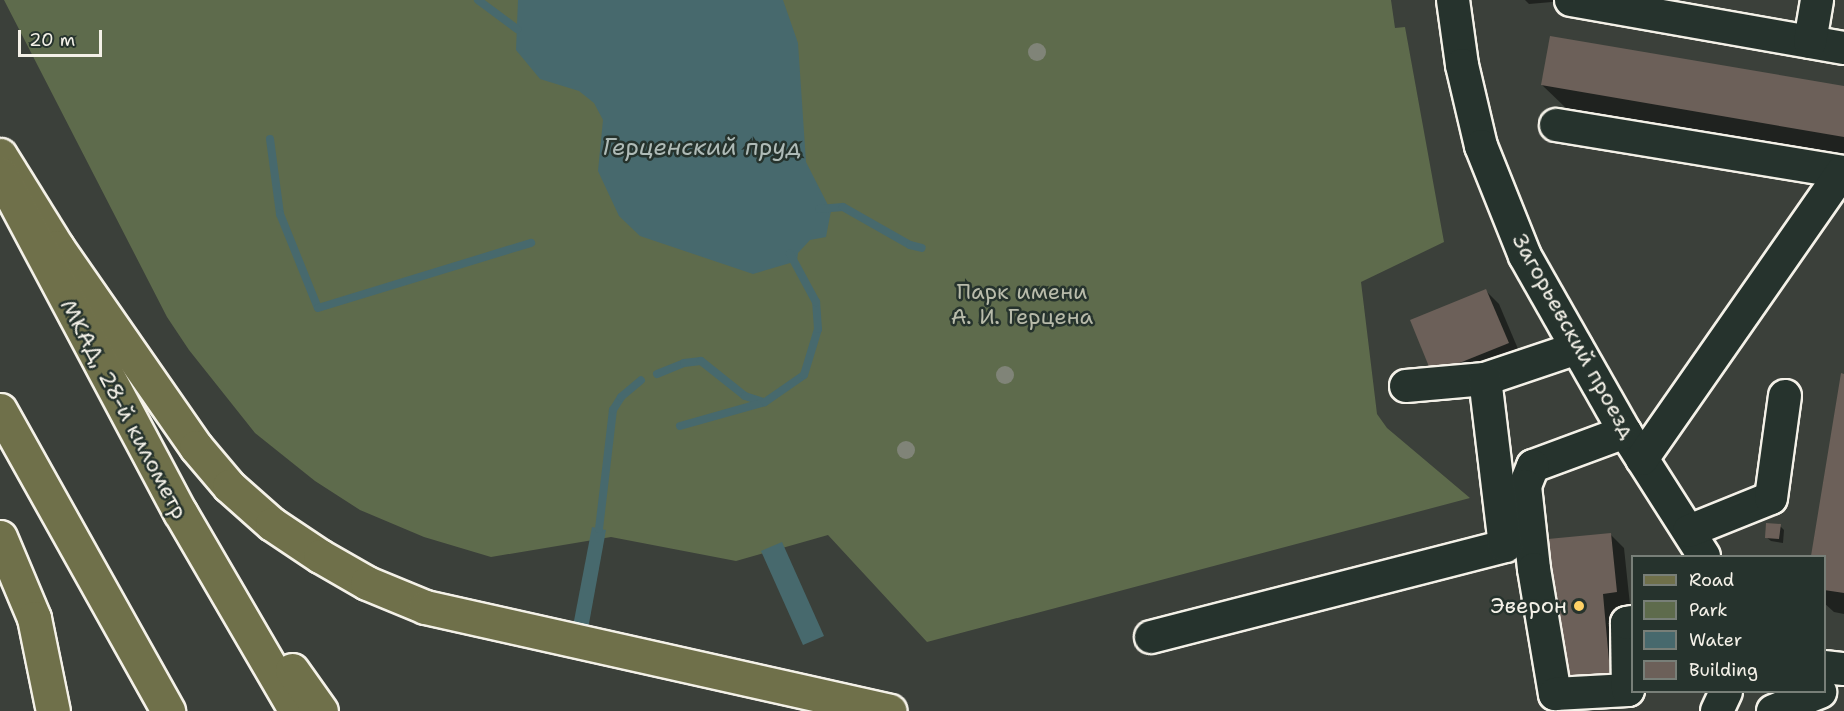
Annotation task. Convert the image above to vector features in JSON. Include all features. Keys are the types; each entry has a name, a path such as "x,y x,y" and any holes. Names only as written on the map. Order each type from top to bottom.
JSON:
{"main road":[{"path":"0,155 57,247 196,447 229,486 272,525 367,583 425,608 890,711"},
{"name":"МКАД, 28-й километр","path":"0,174 180,512 296,711"},
{"path":"0,410 164,704"},
{"path":"180,512 321,711"},
{"path":"0,537 34,618 53,711"}],"street":[{"name":"Загорьевский проезд","path":"1453,0 1462,65 1481,146 1525,255 1625,432 1700,549"},
{"path":"1571,0 1607,2 1844,48"},
{"path":"1810,42 1817,0"},
{"path":"1556,125 1843,172 1642,459"},
{"path":"1406,386 1485,379 1577,348"},
{"path":"1151,637 1505,546 1485,379"},
{"path":"1700,549 1771,498 1785,396"},
{"path":"1625,432 1533,466 1525,486 1534,569 1555,694 1628,690 1630,622"},
{"path":"1826,668 1844,669"},
{"path":"1826,689 1844,681"},
{"path":"1717,711 1726,693"},
{"path":"1773,711 1818,693"}],"green space":[{"name":"Парк имени А. И. Герцена","path":"4,0 1391,0 1395,28 1405,27 1444,242 1361,282 1377,414 1387,428 1470,498 927,642 828,535 736,561 611,537 491,557 424,537 360,510 315,481 255,433 189,350 167,317"}],"water":[{"name":"Герценский пруд","path":"518,0 783,0 798,43 806,162 831,211 826,237 810,240 798,253 797,261 753,274 640,236 619,216 598,171 603,120 594,103 579,91 540,79 516,50"},
{"path":"592,527 606,530 588,629 573,626"},
{"path":"782,542 824,636 803,645 761,551"}],"building":[{"path":"1550,36 1844,86 1844,137 1541,85"},
{"path":"1486,289 1509,343 1432,374 1410,320"},
{"path":"1841,373 1844,374 1844,593 1826,590 1826,555 1811,555"},
{"path":"1766,523 1781,524 1779,539 1765,538"},
{"path":"1611,533 1617,592 1603,594 1610,672 1596,683 1561,677 1548,539"}],"waterway":[{"path":"478,0 517,29"},
{"path":"270,139 280,214 318,308 531,243"},
{"path":"819,209 843,207 910,245 922,248"},
{"path":"680,426 765,402 804,375 818,329 816,302 790,254"},
{"path":"657,374 684,363 701,361 745,396 764,402"},
{"path":"599,529 613,410 621,397 641,380"}],"place":[{"name":"Эверон","path":"1579,606"}]}
